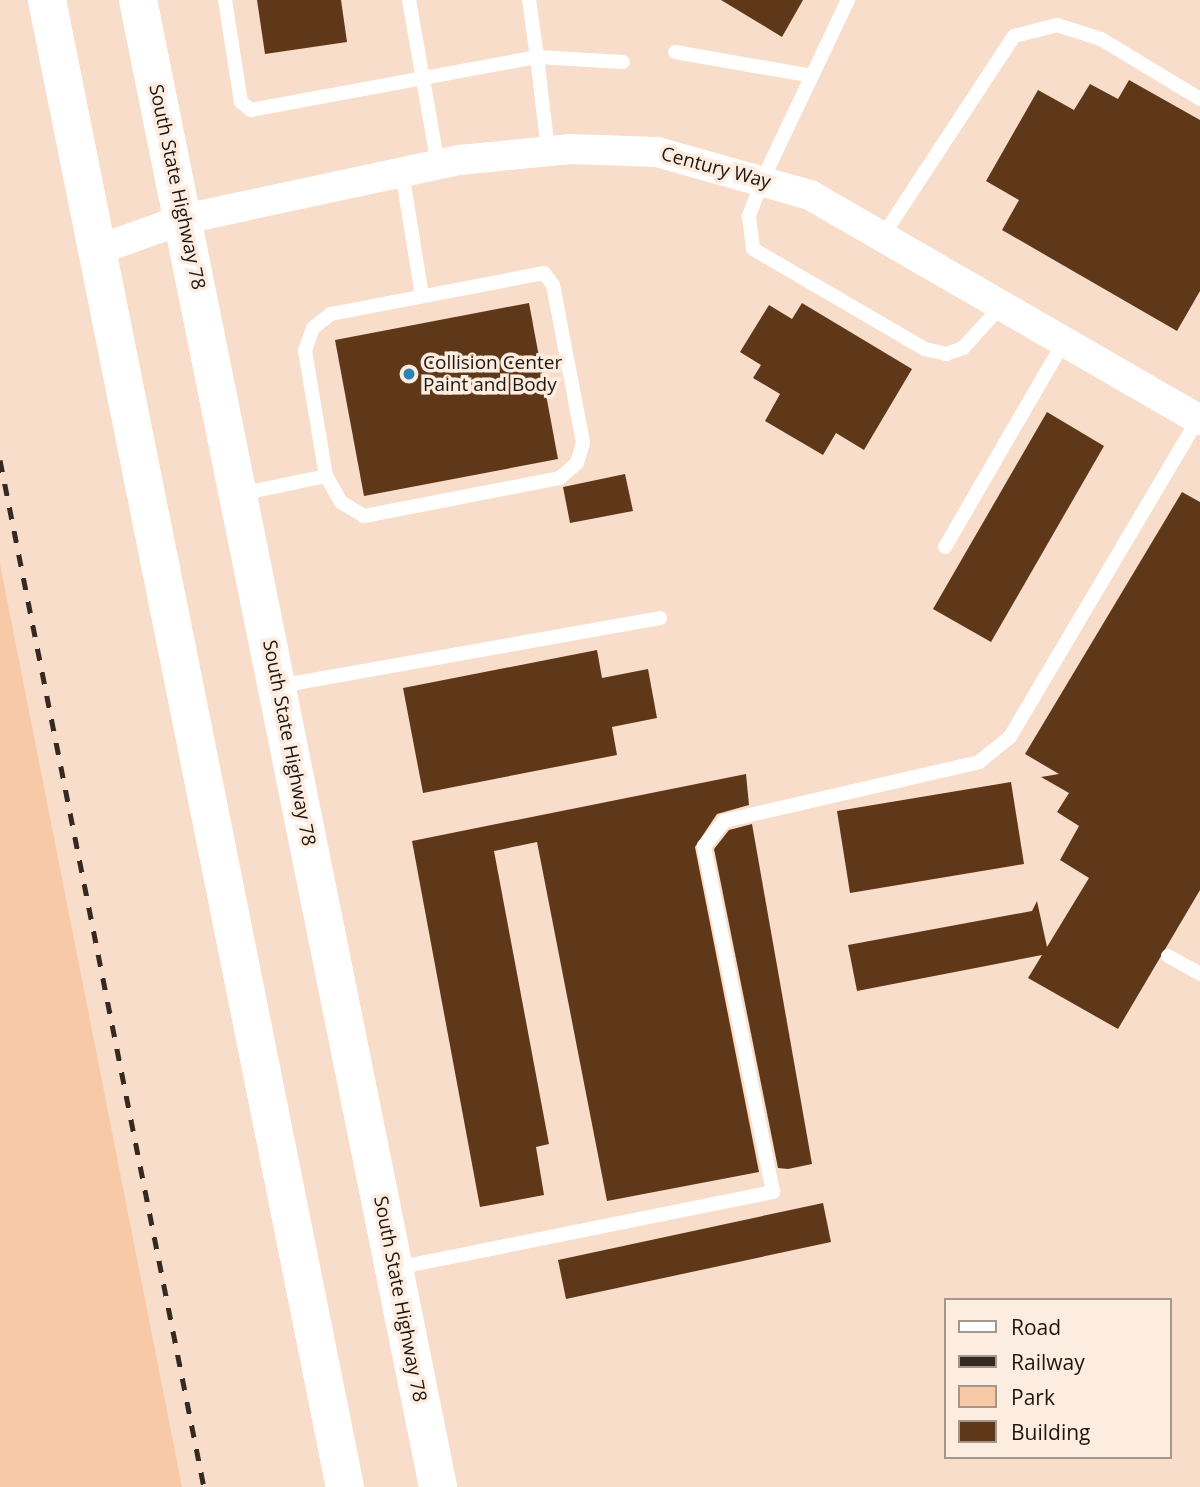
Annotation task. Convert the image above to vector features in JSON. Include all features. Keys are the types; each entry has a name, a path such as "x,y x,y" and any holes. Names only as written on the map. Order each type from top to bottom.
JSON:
{"main road":[{"path":"47,0 345,1487"},
{"name":"South State Highway 78","path":"138,0 438,1487"}],"street":[{"name":"Century Way","path":"98,250 184,219 438,164 548,150 657,152 763,179 884,234 1199,420"}],"lane":[{"path":"225,0 241,102 251,110 424,81 537,57 623,62"},
{"path":"409,0 438,164"},
{"path":"528,0 548,150"},
{"path":"848,0 763,179 750,216 753,249 925,349 946,354 964,348 1003,304"},
{"path":"884,234 1014,36 1057,25 1101,39 1200,99"},
{"path":"675,52 812,76"},
{"path":"402,172 422,295"},
{"path":"544,273 554,285 583,443 577,463 560,478 364,516 341,502 326,476 304,351 313,328 331,314 544,273"},
{"path":"945,547 1065,340"},
{"path":"394,1268 773,1192 704,846 724,821 979,762 1010,737 1199,420"},
{"path":"239,494 326,476"},
{"path":"278,687 660,618"},
{"path":"1168,956 1200,974"}],"green space":[{"path":"0,564 182,1487 0,1487"}],"building":[{"path":"257,0 341,0 347,42 265,54"},
{"path":"721,0 803,0 782,37"},
{"path":"1129,80 1200,120 1200,291 1177,331 1002,230 1019,200 986,181 1038,90 1074,110 1090,84 1118,99"},
{"path":"529,303 558,459 364,496 335,340"},
{"path":"802,303 912,369 864,450 836,433 823,455 765,421 780,394 753,378 761,365 740,352 769,305 792,319"},
{"path":"1047,412 1104,446 991,642 933,609"},
{"path":"625,474 633,511 570,523 563,487"},
{"path":"1182,492 1200,502 1200,890 1118,1029 1028,978 1042,955 857,991 848,945 1032,911 1037,901 1047,947 1089,878 1060,860 1079,826 1057,812 1069,793 1041,777 1059,774 1025,754"},
{"path":"597,650 602,678 648,669 657,718 612,727 617,755 423,793 403,688"},
{"path":"746,774 749,805 717,814 695,847 759,1172 607,1201 537,842 494,851 549,1144 536,1147 544,1195 480,1207 412,841"},
{"path":"1011,782 1024,864 850,893 837,811"},
{"path":"752,824 812,1164 788,1169 778,1168 714,849 729,830"},
{"path":"823,1203 831,1242 566,1299 558,1260"}],"railway":[{"path":"0,460 204,1487"}],"place":[{"name":"Collision Center Paint and Body","path":"409,374"}]}
